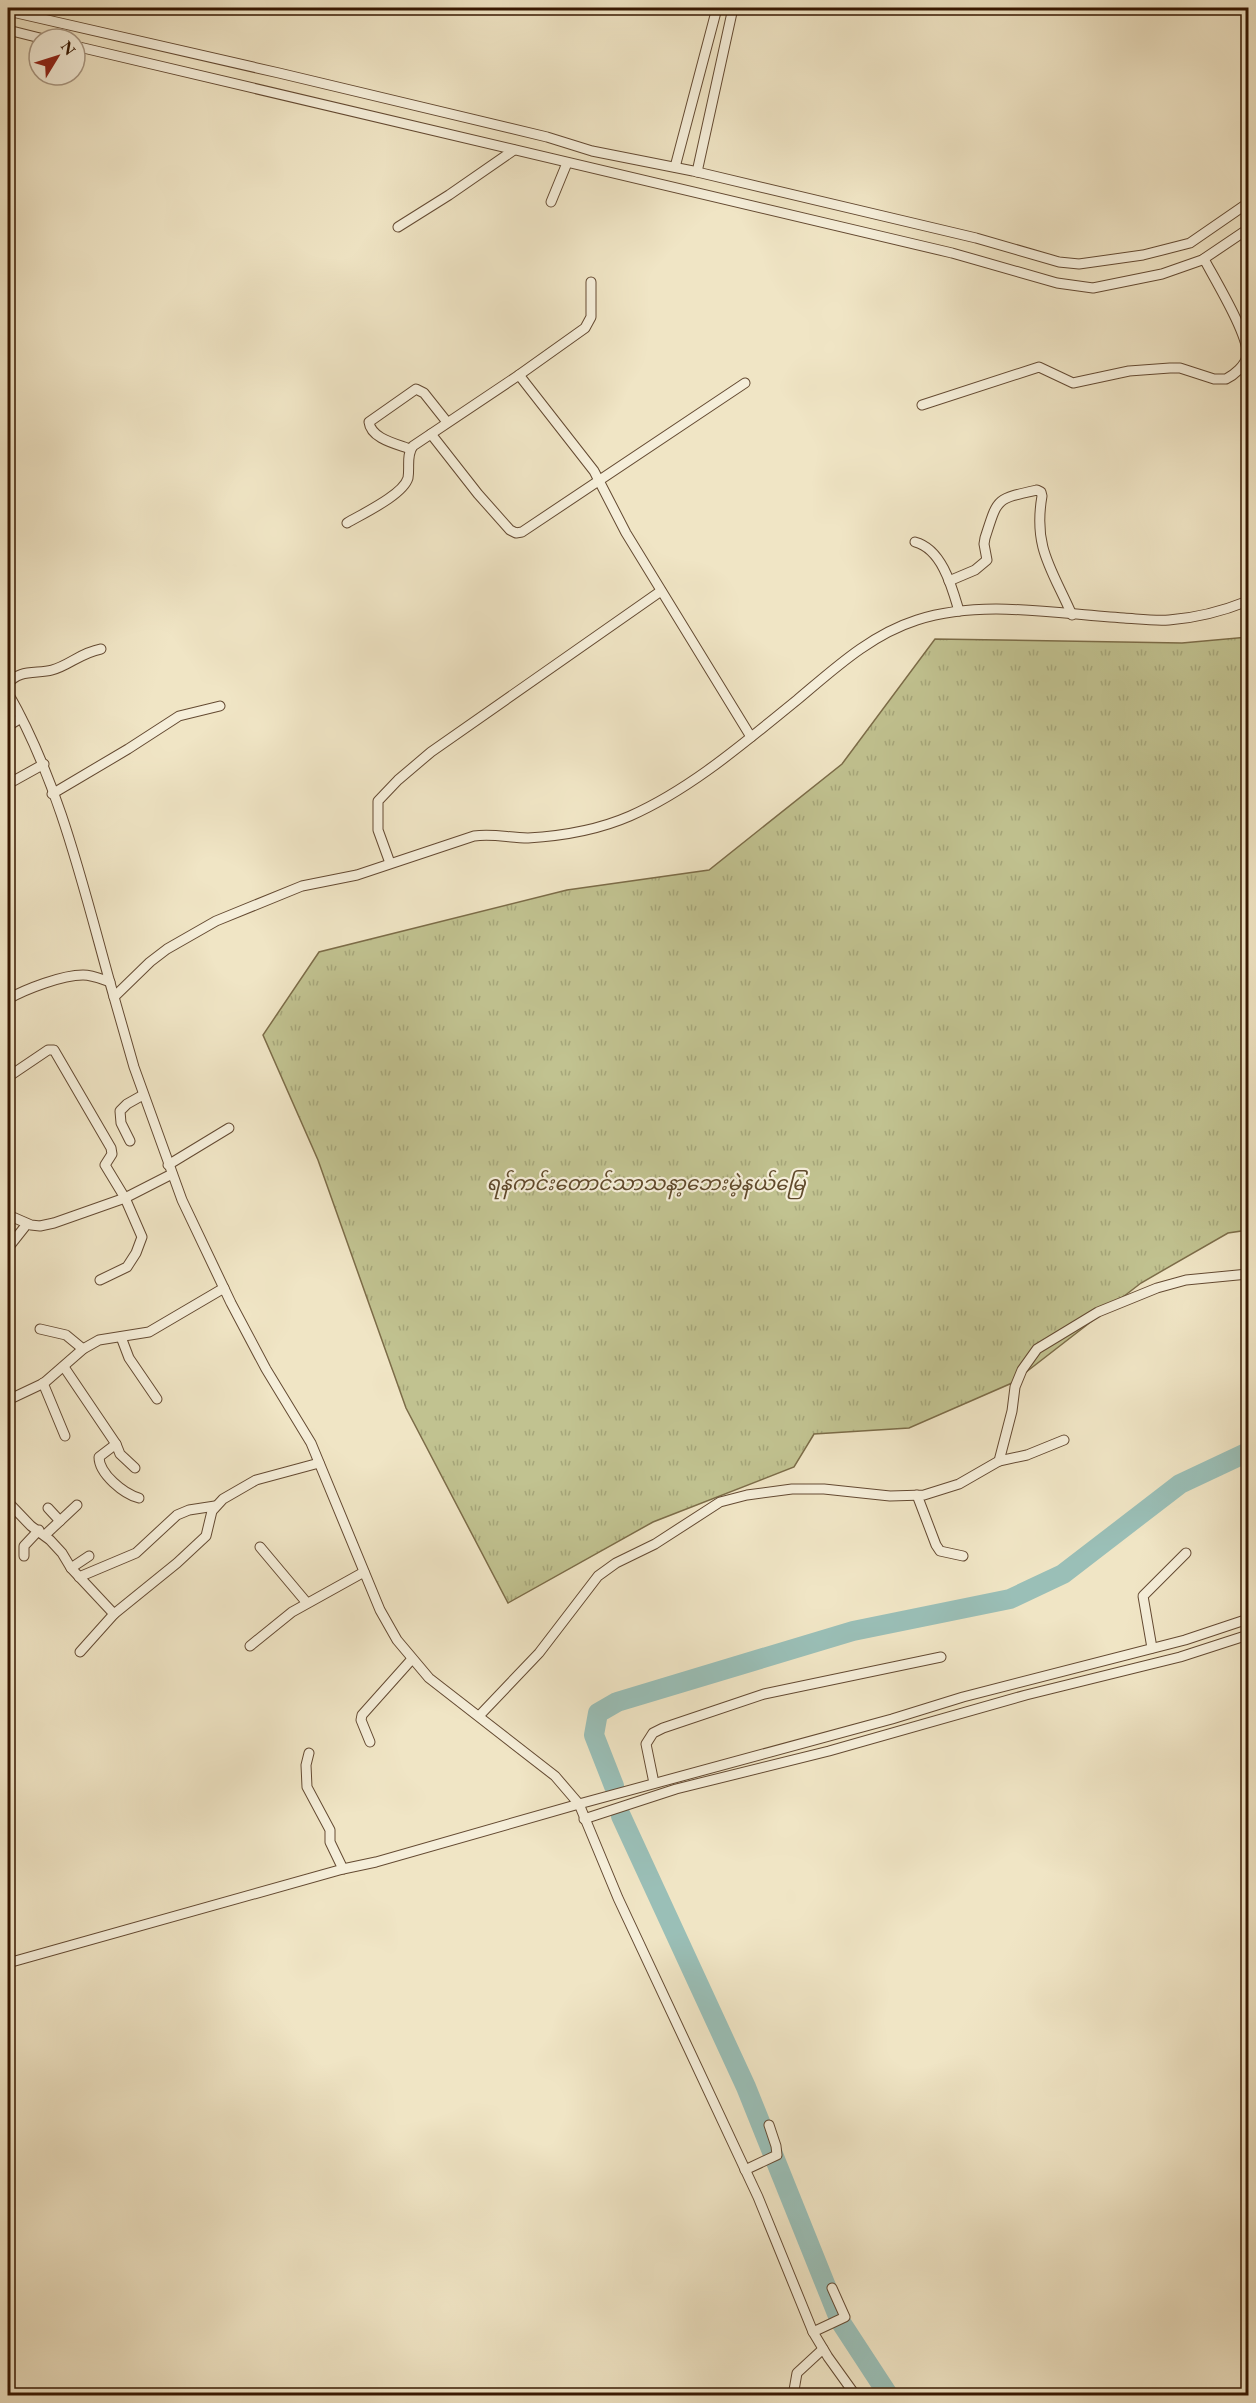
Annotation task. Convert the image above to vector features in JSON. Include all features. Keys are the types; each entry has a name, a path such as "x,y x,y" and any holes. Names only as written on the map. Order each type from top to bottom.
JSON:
{"street":[{"path":"677,168 717,8"},
{"path":"695,171 733,8"},
{"path":"8,11 547,137 592,151 695,171 976,238 1059,262 1079,264 1143,255 1190,243 1248,203"},
{"path":"8,30 27,35"},
{"path":"87,49 952,253 1024,275 1080,288 1104,286 1162,274 1204,259 1248,230"},
{"path":"398,227 514,150"},
{"path":"551,202 567,163"},
{"path":"922,405 1039,367 1073,383 1129,371 1180,368 1214,379 1226,379 1245,363 1248,354 1239,326 1204,259"},
{"path":"410,449 585,328 591,317 591,282"},
{"path":"519,375 594,471 661,591 751,737"},
{"path":"431,434 478,494 510,530 516,533 528,529 745,383"},
{"path":"410,449 373,432 369,422 416,389 424,393 447,422"},
{"path":"347,524 402,488 408,477 410,449"},
{"path":"949,581 975,570 987,560 984,544 997,504 1006,497 1037,490 1042,496 1038,525 1044,553 1072,615"},
{"path":"915,542 930,550 949,581 959,611"},
{"path":"390,863 378,830 378,801 398,780 431,752 661,591"},
{"path":"114,997 150,962 185,937 216,921 302,886 357,875 474,836 489,834 526,838 557,835 585,830 629,816 682,787 751,737 862,646 914,621 959,611 1035,610 1072,615 1166,620 1208,614 1248,601"},
{"path":"8,684 15,677 37,670 51,670 84,652 101,649"},
{"path":"8,693 44,764 52,794 72,847 143,1095 170,1169 224,1288 266,1369 311,1443 389,1627 429,1678 555,1776 579,1805 635,1936 745,2170 813,2332 856,2396"},
{"path":"52,794 179,716 220,706"},
{"path":"8,726 21,718"},
{"path":"8,784 44,764"},
{"path":"8,999 32,987 76,975 91,976 110,982"},
{"path":"8,1077 48,1050 54,1050 111,1148 112,1154 105,1165 125,1198 140,1232 141,1243 127,1267 100,1280"},
{"path":"130,1141 121,1123 120,1111 143,1095"},
{"path":"8,1215 27,1224 40,1226 125,1198 229,1128"},
{"path":"8,1248 27,1224"},
{"path":"999,1461 1012,1411 1015,1387 1026,1362 1037,1348 1098,1312 1157,1288 1186,1280 1248,1274"},
{"path":"8,1400 43,1383 83,1349 99,1340 149,1332 224,1288"},
{"path":"40,1329 66,1335 83,1349"},
{"path":"121,1337 129,1358 157,1399"},
{"path":"64,1367 116,1444 120,1454 135,1468"},
{"path":"43,1383 65,1436"},
{"path":"479,1716 539,1653 598,1576 616,1563 655,1544 720,1502 747,1495 824,1489 890,1496 917,1496 959,1484 999,1461 1027,1455 1064,1440"},
{"path":"116,1444 99,1457 99,1462 112,1480 130,1496 139,1498"},
{"path":"79,1577 136,1553 177,1515 189,1510 215,1506 256,1480 319,1463"},
{"path":"917,1496 940,1551 963,1556"},
{"path":"8,1502 62,1553 71,1568 114,1614"},
{"path":"24,1556 24,1546 60,1521 77,1505"},
{"path":"80,1652 114,1614 177,1563 206,1536 215,1506"},
{"path":"48,1508 60,1521"},
{"path":"260,1547 307,1603"},
{"path":"1152,1648 1143,1596 1186,1553"},
{"path":"71,1568 88,1556"},
{"path":"250,1646 307,1603 364,1572"},
{"path":"584,1818 676,1789 829,1751 1107,1667 1152,1648 1248,1619"},
{"path":"8,1963 892,1719 963,1697 1107,1667 1180,1657 1248,1635"},
{"path":"654,1783 646,1744 653,1733 663,1728 764,1694 941,1657"},
{"path":"370,1742 361,1720 362,1714 412,1659"},
{"path":"309,1754 306,1765 307,1787 330,1830 330,1842 343,1869"},
{"path":"745,2170 775,2157 777,2151 769,2125"},
{"path":"813,2332 845,2317 832,2288"},
{"path":"794,2396 797,2373 823,2349"}],"green space":[{"name":"ရန်ကင်းတောင်သာသနာ့ဘေးမဲ့နယ်မြေ","path":"1248,637 1248,1230 1228,1233 1141,1283 1012,1383 909,1428 814,1434 794,1467 653,1522 508,1603 406,1408 318,1160 263,1035 319,952 567,890 709,870 842,764 935,639 1182,643"}],"waterway":[{"path":"614,1786 594,1735 598,1713 617,1702 853,1631 1010,1599 1063,1574 1180,1484 1248,1452"},
{"path":"621,1816 746,2087 840,2321 889,2396"}]}
